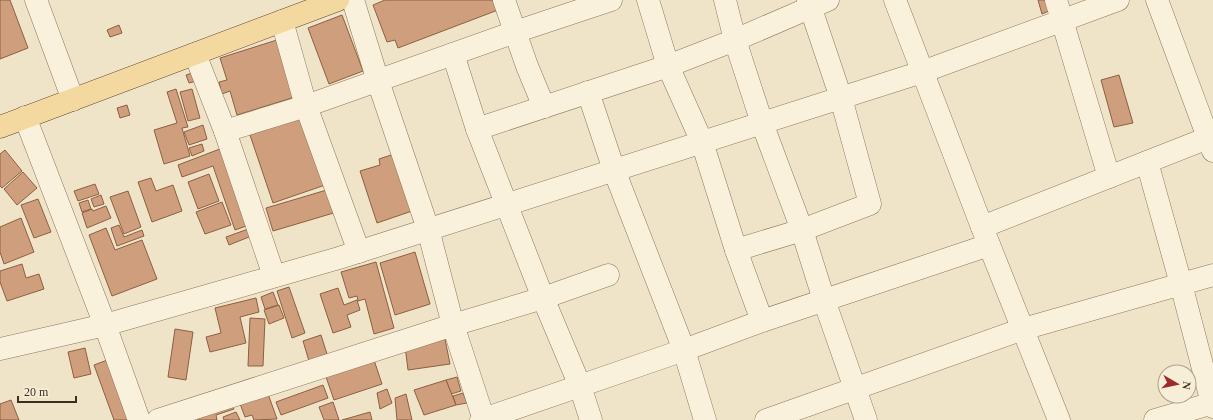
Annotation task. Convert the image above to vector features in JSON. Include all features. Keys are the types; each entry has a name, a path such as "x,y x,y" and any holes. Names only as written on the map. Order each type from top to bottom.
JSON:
{"main road":[{"path":"0,127 282,21 326,2"}],"street":[{"path":"36,0 73,100"},
{"path":"353,0 378,81 428,229 453,325 483,420 824,300 986,236 1109,177 1147,162 1211,142 1158,0"},
{"path":"504,0 544,107"},
{"path":"225,131 306,106 515,32 611,0"},
{"path":"648,0 668,66 702,142 736,250 762,321"},
{"path":"725,0 762,123 802,230 824,300 866,420"},
{"path":"895,0 1059,420"},
{"path":"1056,0 1109,177"},
{"path":"0,349 105,325 358,252 922,72 1118,0"},
{"path":"478,129 668,66 736,40 815,2 870,204 802,230 736,250"},
{"path":"282,21 306,106 358,252"},
{"path":"195,54 225,131 274,276"},
{"path":"453,54 478,129 506,204 580,386 591,420"},
{"path":"588,92 614,170 684,350 705,420"},
{"path":"25,117 105,325 139,420"},
{"path":"1147,162 1182,284 1213,404 1155,420"},
{"path":"158,420 453,325 543,298 608,275"},
{"path":"766,420 1023,329 1213,275"}],"building":[{"path":"0,0 10,0 28,48 0,59"},
{"path":"385,0 494,0 498,10 398,48 395,40 387,42 373,5"},
{"path":"1038,0 1050,0 1053,9 1042,14"},
{"path":"342,15 363,71 329,84 308,28"},
{"path":"119,25 122,33 110,37 107,30"},
{"path":"280,39 298,96 237,115 230,91 222,94 219,82 227,80 220,58"},
{"path":"195,72 197,81 189,83 186,75"},
{"path":"1119,75 1133,123 1114,127 1101,80"},
{"path":"176,89 188,127 182,128 190,156 164,164 154,130 177,123 167,92"},
{"path":"192,89 200,118 188,121 180,92"},
{"path":"127,105 130,115 120,118 117,108"},
{"path":"304,116 328,184 273,203 250,135"},
{"path":"203,125 207,139 189,145 184,132"},
{"path":"202,144 204,151 192,156 189,148"},
{"path":"225,147 252,224 235,230 213,166 182,177 178,165"},
{"path":"5,150 22,171 2,188 0,186 0,154"},
{"path":"397,153 415,210 377,223 360,171 380,165 379,159"},
{"path":"23,172 37,188 17,205 4,189"},
{"path":"209,174 219,201 198,209 188,182"},
{"path":"151,178 156,191 173,185 182,211 152,222 138,182"},
{"path":"95,184 99,194 78,201 74,191"},
{"path":"330,189 337,212 273,231 266,208"},
{"path":"128,191 141,227 124,234 110,197"},
{"path":"101,195 104,204 94,207 91,199"},
{"path":"38,199 51,232 34,238 21,205"},
{"path":"88,200 91,209 82,212 79,203"},
{"path":"222,202 231,225 205,234 196,212"},
{"path":"106,206 111,218 87,228 82,213"},
{"path":"21,218 34,252 4,264 0,252 0,227"},
{"path":"119,225 124,237 142,230 144,236 117,246 111,228"},
{"path":"106,228 115,250 142,240 157,279 112,296 89,235"},
{"path":"251,228 254,235 229,245 226,237"},
{"path":"415,252 430,304 395,315 380,263"},
{"path":"376,262 394,328 374,334 365,299 358,301 357,296 349,298 341,272"},
{"path":"22,264 26,278 39,274 44,289 7,301 0,282 0,271"},
{"path":"289,287 305,333 292,338 277,291"},
{"path":"338,288 344,305 357,300 360,310 347,315 351,327 333,333 320,294"},
{"path":"273,292 278,305 265,309 261,297"},
{"path":"256,298 259,312 240,317 246,343 210,352 206,337 221,333 215,308"},
{"path":"279,305 284,318 269,324 264,310"},
{"path":"250,318 265,319 263,366 248,366"},
{"path":"175,329 193,332 186,380 168,377"},
{"path":"444,334 450,364 408,370 405,346"},
{"path":"321,335 327,354 309,361 303,341"},
{"path":"85,348 91,374 74,378 68,352"},
{"path":"373,357 382,384 334,400 325,374"},
{"path":"110,359 132,420 114,420 94,365"},
{"path":"457,377 461,391 451,394 446,380"},
{"path":"446,380 456,405 424,415 414,390"},
{"path":"323,385 328,398 281,415 276,402"},
{"path":"387,389 392,403 380,409 377,393"},
{"path":"267,391 277,419 254,420 252,415 245,417 239,401"},
{"path":"463,393 467,403 456,405 453,396"},
{"path":"406,394 412,420 397,420 395,398"},
{"path":"11,400 19,420 0,420 0,404"},
{"path":"333,402 339,420 324,420 319,407"},
{"path":"231,403 234,409 216,415 217,420 198,420 196,416"},
{"path":"236,412 240,420 224,420 223,417"},
{"path":"370,412 372,420 342,420"}]}
